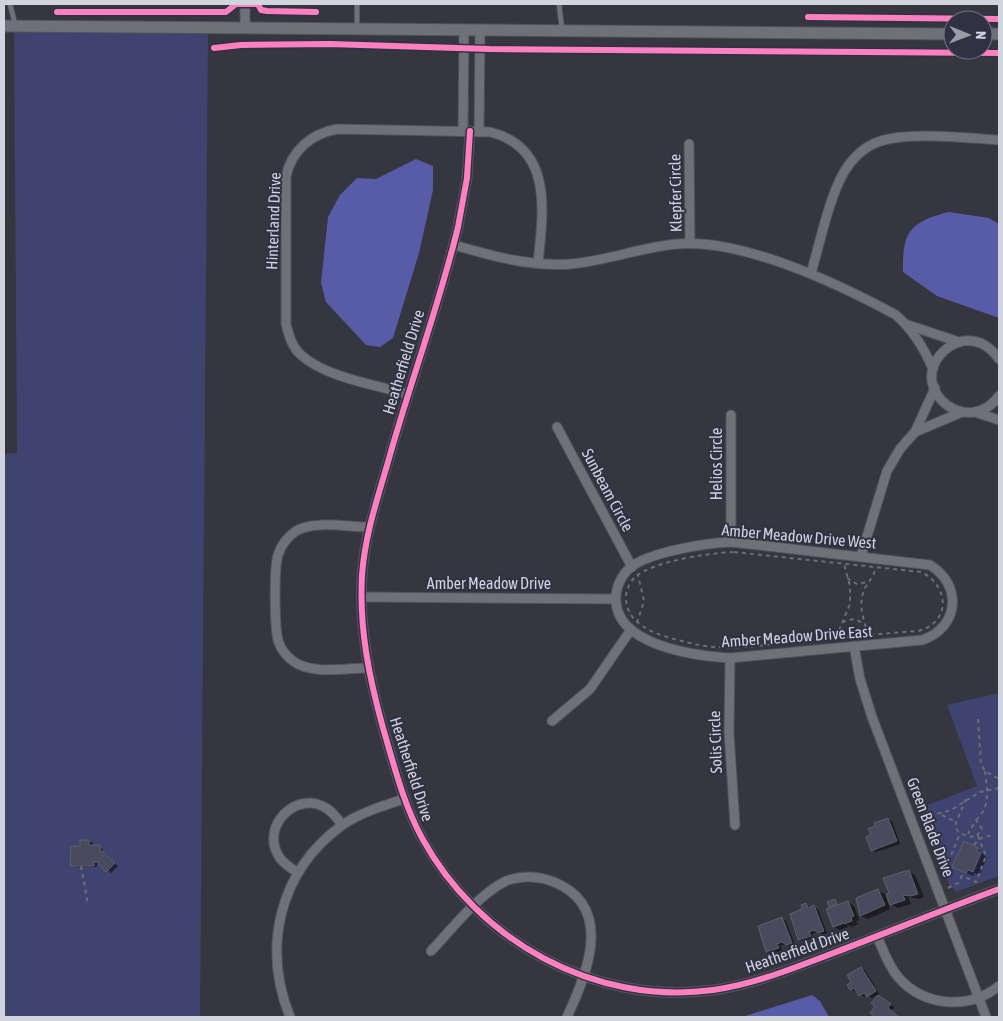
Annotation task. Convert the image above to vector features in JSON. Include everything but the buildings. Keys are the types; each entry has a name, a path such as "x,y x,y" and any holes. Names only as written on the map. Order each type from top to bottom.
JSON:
{"street":[{"path":"245,4 245,28"},
{"path":"10,26 464,28 943,34"},
{"name":"Heatherfield Drive","path":"464,28 470,131"},
{"name":"Heatherfield Drive","path":"480,29 467,178 454,245 368,527 362,597 363,636 368,668 404,799 421,837 438,864 474,908 506,935 553,963 584,976 639,989 712,990 770,977 999,889"},
{"name":"Hinterland Drive","path":"407,394 326,370 312,364 300,354 293,344 286,324 286,176 291,161 302,146 317,134 337,129 470,131 501,135 512,140 521,147 533,163 542,194 538,263"},
{"path":"811,273 837,188 844,172 860,152 876,143 894,138 999,140"},
{"name":"Klepfer Circle","path":"689,144 690,242"},
{"path":"454,245 512,260 538,263 581,263 663,245 690,242 726,247 811,273 896,315 908,325 933,369 935,388 944,403 962,412"},
{"path":"908,325 959,342 980,342 994,352 999,359"},
{"path":"933,369 944,351 959,342"},
{"path":"861,556 887,471 900,450 915,432 935,388"},
{"path":"975,412 991,406 999,396"},
{"path":"915,432 962,412 975,412 999,420"},
{"name":"Helios Circle","path":"731,415 731,542"},
{"name":"Sunbeam Circle","path":"557,427 632,567"},
{"path":"368,527 315,526 298,530 290,536 281,548 276,572 277,632 279,644 286,655 303,667 313,669 368,668"},
{"name":"Amber Meadow Drive West","path":"632,567 687,548 731,542 930,565 946,580 952,600"},
{"path":"552,721 597,682 630,631 619,616 615,599 619,583 632,567"},
{"name":"Amber Meadow Drive","path":"362,597 615,599"},
{"name":"Amber Meadow Drive East","path":"630,631 652,641 690,653 730,658 910,642 929,638 937,633 947,622 952,600"},
{"name":"Green Blade Drive","path":"854,646 860,679 872,718 986,1017"},
{"name":"Solis Circle","path":"730,658 729,732 735,826"},
{"path":"290,1017 279,980 276,947 281,912 298,873 316,850 342,825 367,812 404,799"},
{"path":"298,873 283,862 275,847 275,829 281,816 300,804 314,804 328,808 342,825"},
{"path":"431,950 494,888 514,878 541,878 559,884 580,902 591,924 592,949 584,976 567,1017"},
{"path":"877,936 892,968 902,982 927,998 948,1003 964,1002 979,997 999,986"}],"lane":[{"path":"10,4 10,26"},
{"path":"357,4 357,28"},
{"path":"559,4 562,30"}],"path":[{"path":"714,553 747,553 844,564 922,572 930,576 941,591 943,607 936,621 925,629 728,648 681,640 637,623 628,611 626,599 629,586 638,575 669,563 714,553"},
{"path":"836,638 850,604 850,586 844,564"},
{"path":"868,635 861,601 876,567"},
{"path":"637,623 644,600 638,575"},
{"path":"847,578 857,584 870,581"},
{"path":"842,622 854,619 865,624"},
{"path":"968,834 976,820 983,813 986,805 985,771 979,760 978,719"},
{"path":"985,771 999,779"},
{"path":"922,818 951,810 966,799 987,790 999,788"},
{"path":"960,834 955,827 966,799"},
{"path":"940,814 956,823"},
{"path":"976,820 982,829 978,836"},
{"path":"960,834 968,834 973,837 978,836"},
{"path":"940,866 946,863 951,856 960,834"},
{"path":"974,845 980,839 992,834"},
{"path":"948,888 958,883 962,876 976,882 986,858 978,836"},
{"path":"81,866 88,904"}],"shaded area":[{"path":"14,30 208,34 200,1017 4,1017 4,454 17,453"},
{"path":"416,159 433,166 433,190 419,253 393,338 380,347 366,345 326,302 321,283 328,217 340,195 357,178 376,179"},
{"path":"949,212 989,218 999,224 999,318 937,296 903,272 904,247 911,230 925,220"},
{"path":"999,693 999,876 956,892 949,884 920,808 977,786 947,705"},
{"path":"812,995 820,1001 829,1017 742,1017"}],"cycle path":[{"path":"57,12 226,12 236,4 258,4 261,10 267,11 316,12"},
{"path":"808,17 999,19"},
{"path":"214,48 241,45 330,44 489,49 999,53"},
{"path":"470,131 467,178 458,227 376,504 366,546 361,595 366,652 373,690 399,784 415,825 446,875 474,907 508,936 544,959 584,976 626,987 669,992 713,990 745,984 806,963 999,889"}]}
